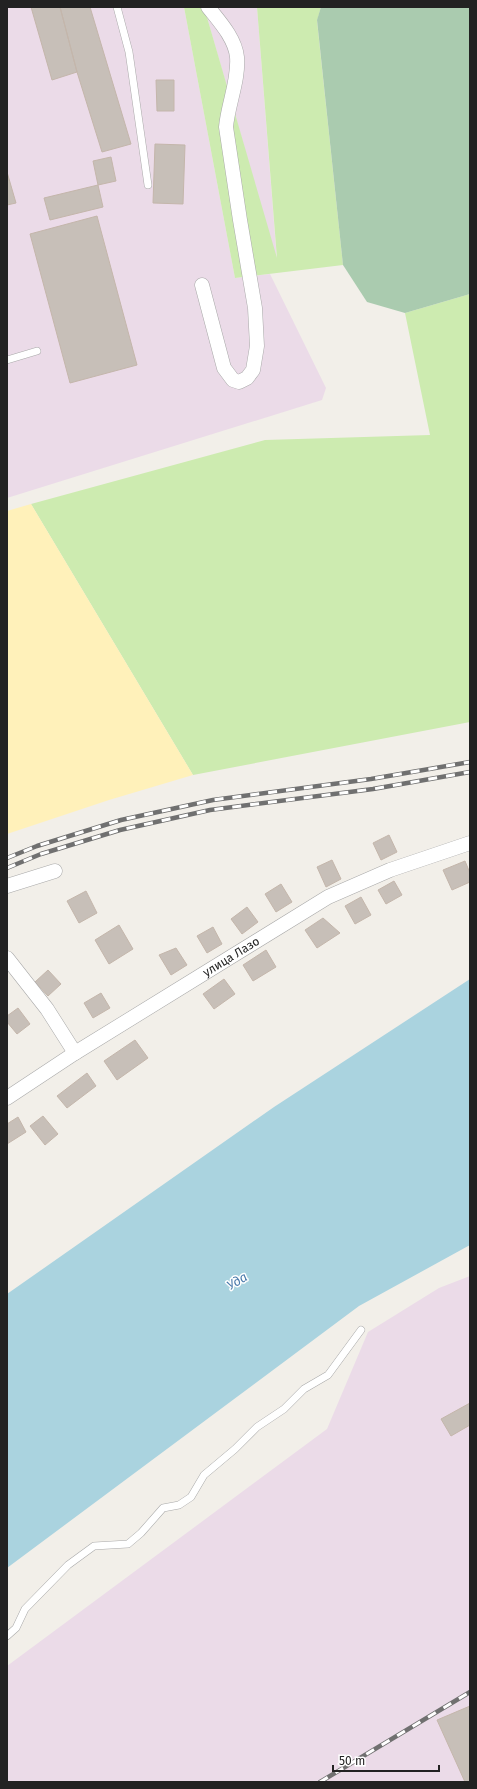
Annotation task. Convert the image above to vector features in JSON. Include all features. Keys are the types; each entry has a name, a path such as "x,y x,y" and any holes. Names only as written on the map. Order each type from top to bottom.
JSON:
{"street":[{"path":"202,285 224,368 233,380 239,382 247,378 253,370 257,346 255,308 226,127 227,114 236,75 237,57 230,38 208,7"},
{"name":"улица Лазо","path":"7,1098 75,1053 328,897 390,870 470,844"},
{"path":"7,886 55,871"},
{"path":"7,958 47,1009 75,1053"}],"lane":[{"path":"117,7 129,52 148,185"},
{"path":"7,360 37,350"},
{"path":"7,1636 16,1628 25,1609 68,1565 94,1546 128,1544 141,1533 163,1508 179,1505 191,1497 204,1474 235,1449 257,1427 284,1409 304,1389 328,1375 361,1330"}],"shaded area":[{"path":"7,7 184,7 235,278 270,274 326,388 322,400 7,498"},
{"path":"204,7 257,7 277,261"},
{"path":"470,1276 470,1782 7,1782 7,1666 327,1429 368,1332 439,1288"}],"green space":[{"path":"184,7 204,7 277,258 257,7 321,7 317,21 343,265 235,278"},
{"path":"321,7 470,7 470,294 405,313 367,302 343,265 317,20"},
{"path":"470,294 470,722 193,775 31,504 265,440 430,435 405,313"}],"sand":[{"path":"31,504 193,775 109,800 7,834 7,511"}],"water":[{"name":"Уда","path":"470,979 470,1245 359,1306 7,1568 7,1294 274,1107"}],"building":[{"path":"31,7 60,7 77,72 52,80"},
{"path":"60,7 90,7 131,144 102,152 77,72"},
{"path":"156,80 174,80 174,111 157,111"},
{"path":"155,144 185,145 183,204 153,203"},
{"path":"111,157 116,181 98,185 93,161"},
{"path":"7,172 16,203 7,205"},
{"path":"98,185 103,207 50,220 44,198"},
{"path":"97,216 137,365 70,383 30,234"},
{"path":"389,835 397,852 381,860 373,843"},
{"path":"332,860 341,879 326,887 317,867"},
{"path":"465,861 470,873 470,882 452,890 443,870"},
{"path":"394,881 402,895 386,904 378,890"},
{"path":"281,884 292,902 276,912 265,894"},
{"path":"86,891 97,913 79,923 67,901"},
{"path":"361,897 371,915 355,924 345,906"},
{"path":"247,907 258,922 242,934 231,919"},
{"path":"323,918 340,933 317,948 305,930"},
{"path":"119,925 133,949 109,964 95,940"},
{"path":"213,927 222,944 207,953 197,936"},
{"path":"176,948 187,965 171,975 159,955"},
{"path":"266,950 276,967 253,981 243,965"},
{"path":"48,970 61,984 48,996 35,982"},
{"path":"224,979 235,994 214,1009 203,994"},
{"path":"101,993 110,1008 93,1018 84,1003"},
{"path":"18,1008 30,1024 17,1034 7,1022 7,1016"},
{"path":"135,1040 148,1058 117,1080 104,1061"},
{"path":"87,1073 96,1086 67,1108 57,1096"},
{"path":"43,1116 58,1134 45,1145 30,1126"},
{"path":"18,1117 26,1132 7,1144 7,1124"},
{"path":"470,1403 470,1425 451,1436 441,1419"},
{"path":"470,1706 470,1782 465,1782 437,1720"}],"railway":[{"path":"7,858 37,846 121,820 213,800 371,779 470,762"},
{"path":"7,868 41,854 120,830 210,810 373,789 470,772"},
{"path":"320,1782 470,1692"}]}
